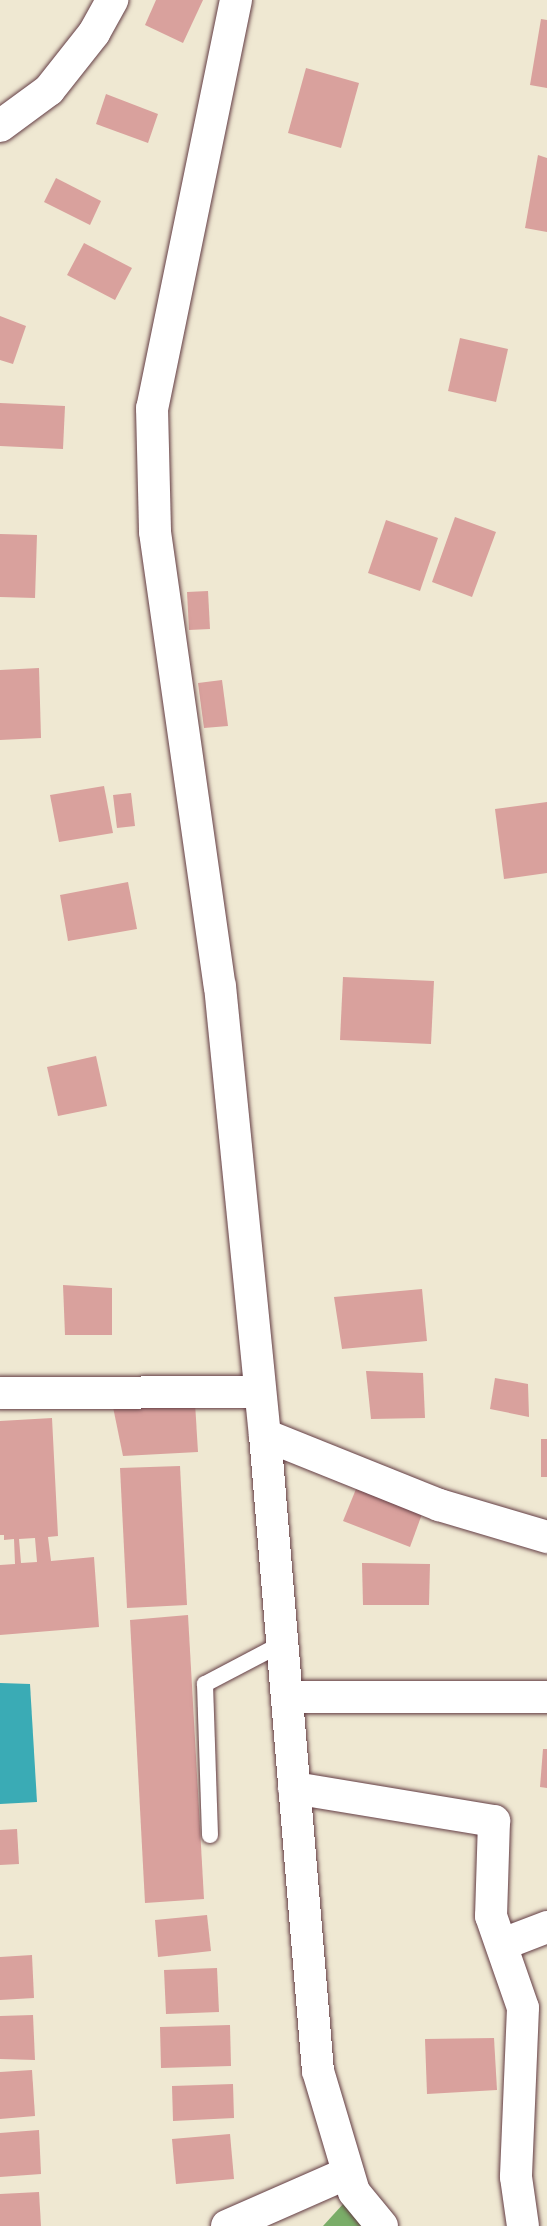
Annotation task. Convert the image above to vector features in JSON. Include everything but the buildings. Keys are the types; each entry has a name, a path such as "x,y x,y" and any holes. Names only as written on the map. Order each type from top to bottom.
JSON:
{"street":[{"path":"0,126 49,90 94,33 112,0"},
{"path":"236,0 153,419 155,532 220,986 265,1435 318,2071 354,2192 382,2226"},
{"path":"0,1394 260,1392"},
{"path":"265,1435 439,1505 547,1537"},
{"path":"287,1697 547,1697"},
{"path":"294,1788 494,1821 491,1916 523,2008 516,2177 523,2226"},
{"path":"502,1944 547,1927"},
{"path":"227,2226 348,2173"}],"lane":[{"path":"210,1835 205,1684 283,1643"}],"green space":[{"path":"354,2192 382,2226 323,2226"}],"water":[{"path":"0,1683 30,1684 37,1802 0,1804"}]}
